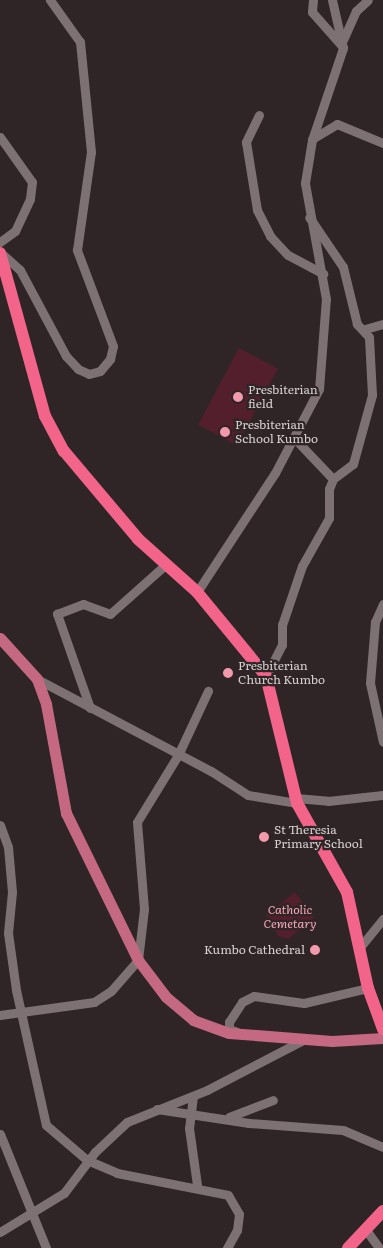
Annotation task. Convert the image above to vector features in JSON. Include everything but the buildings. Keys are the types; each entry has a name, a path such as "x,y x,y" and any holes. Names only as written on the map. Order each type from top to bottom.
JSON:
{"highway":[{"path":"0,252 44,416 87,481 165,565 197,592 266,676 296,800 347,892 361,946 368,988 383,1029"},
{"path":"348,1248 383,1211"}],"main road":[{"path":"0,638 37,679 46,704 66,814 138,960 166,996 193,1020 212,1029 244,1034 305,1039 383,1038"}],"street":[{"path":"0,252 20,270 66,356 78,369 89,374 100,371 110,359 113,346 77,250 91,152 80,42 50,0"},
{"path":"313,0 312,12 343,44"},
{"path":"332,0 343,44"},
{"path":"197,592 295,439 319,389 326,342 323,274 308,214 306,176 312,140 343,44 356,10 368,0"},
{"path":"259,115 246,142 257,210 270,236 288,255 323,274"},
{"path":"312,140 337,124 383,143"},
{"path":"0,137 32,182 30,199 15,230 0,242"},
{"path":"266,676 282,645 282,626 302,566 328,518 333,479 353,464 372,395 371,348 365,329 357,324 343,267 308,214"},
{"path":"365,329 383,324"},
{"path":"295,439 333,479"},
{"path":"90,708 57,614 83,604 110,614 165,565"},
{"path":"383,604 375,622 370,683 383,742"},
{"path":"37,679 248,795 296,800 328,800 383,795"},
{"path":"0,1014 20,1014 94,1002 111,991 138,960 144,910 137,822 178,755 208,691"},
{"path":"0,825 8,847 12,892 8,933 20,1014 40,1085 46,1125 87,1160 117,1174 198,1185 228,1195 239,1214 237,1230 227,1248"},
{"path":"361,946 371,940 383,919"},
{"path":"244,1034 229,1029 229,1022 242,1002 254,996 304,1003 368,988"},
{"path":"0,1232 34,1209 43,1208 64,1193 87,1160 127,1122 156,1108 192,1096 305,1039"},
{"path":"192,1096 188,1115 198,1185"},
{"path":"228,1118 272,1100"},
{"path":"156,1108 188,1115 228,1118 250,1124 343,1130 383,1147"},
{"path":"0,1134 34,1209 35,1226 46,1248"},
{"path":"366,1230 379,1248"}],"green space":[{"name":"Presbiterian field","path":"239,348 278,369 237,445 198,425"},
{"name":"Catholic Cemetary","path":"295,892 314,918 288,939 278,936 266,915"}],"place":[{"name":"Presbiterian field","path":"238,397"},
{"name":"Presbiterian School Kumbo","path":"225,432"},
{"name":"Presbiterian Church Kumbo","path":"228,673"},
{"name":"St Theresia Primary School","path":"264,837"},
{"name":"Kumbo Cathedral","path":"315,950"}]}
